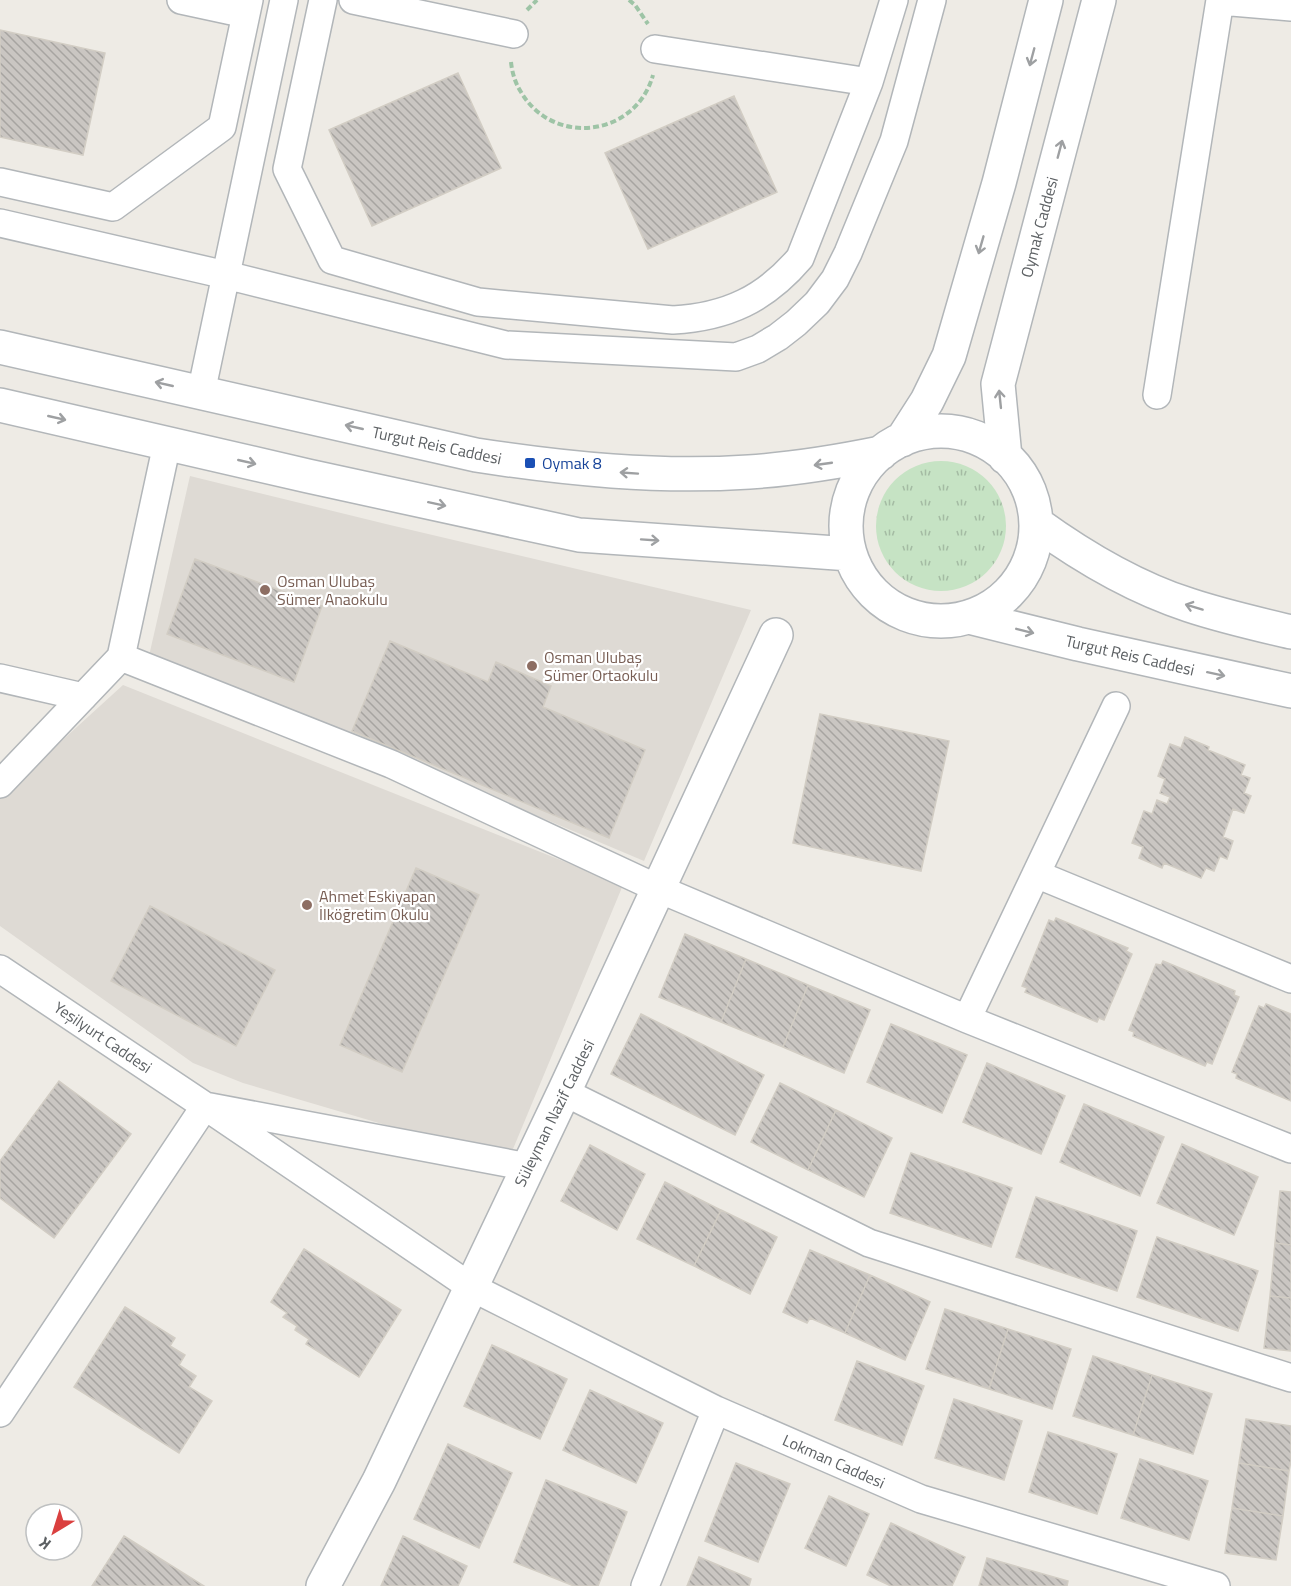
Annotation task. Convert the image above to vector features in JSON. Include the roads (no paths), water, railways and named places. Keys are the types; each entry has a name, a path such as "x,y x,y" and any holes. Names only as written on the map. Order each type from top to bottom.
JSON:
{"street":[{"path":"0,182 113,207 222,127 247,7 181,0"},
{"path":"201,393 284,0"},
{"path":"323,0 287,169 332,260 477,302 674,320 713,315 750,301 786,275 800,258 869,82 894,0"},
{"path":"353,0 514,34"},
{"path":"0,223 226,275 506,345 736,357 778,338 817,303 835,279 894,141 932,0"},
{"path":"891,446 925,433 950,432 974,437 1005,457 1021,476 1031,499 1036,523 1033,548 1030,560 1018,581 991,606 969,617 956,620 920,618 897,610 868,586 855,565 848,542 847,517 852,493 864,471 871,461 891,446 927,401 949,357 999,183 1046,0"},
{"name":"Oymak Caddesi","path":"1005,457 998,384 1099,0"},
{"path":"1158,395 1220,1 1291,7"},
{"path":"656,49 869,82"},
{"name":"Turgut Reis Caddesi","path":"0,347 476,455 583,470 649,474 750,472 837,462 891,446"},
{"path":"0,405 308,476 579,535 850,554"},
{"path":"0,784 121,657 167,444"},
{"path":"1036,523 1088,559 1146,589 1188,605 1291,632"},
{"name":"Turgut Reis Caddesi","path":"969,617 1078,644 1291,691"},
{"name":"Süleyman Nazif Caddesi","path":"323,1586 379,1481 564,1092 776,635"},
{"path":"121,657 391,764 658,889 967,1019 1291,1149"},
{"path":"0,678 82,697"},
{"path":"967,1019 1116,706"},
{"path":"1036,874 1291,979"},
{"name":"Yeşilyurt Caddesi","path":"0,969 471,1287"},
{"path":"564,1092 869,1243 1291,1378"},
{"path":"0,1413 205,1106 528,1167"},
{"name":"Lokman Caddesi","path":"471,1287 716,1410 921,1499 1216,1586"},
{"path":"645,1586 716,1410"}],"place":[{"name":"Oymak 8","path":"530,463"},
{"name":"Osman Ulubaş Sümer Anaokulu","path":"265,590"},
{"name":"Osman Ulubaş Sümer Ortaokulu","path":"532,666"},
{"name":"Ahmet Eskiyapan İlköğretim Okulu","path":"307,905"}]}
